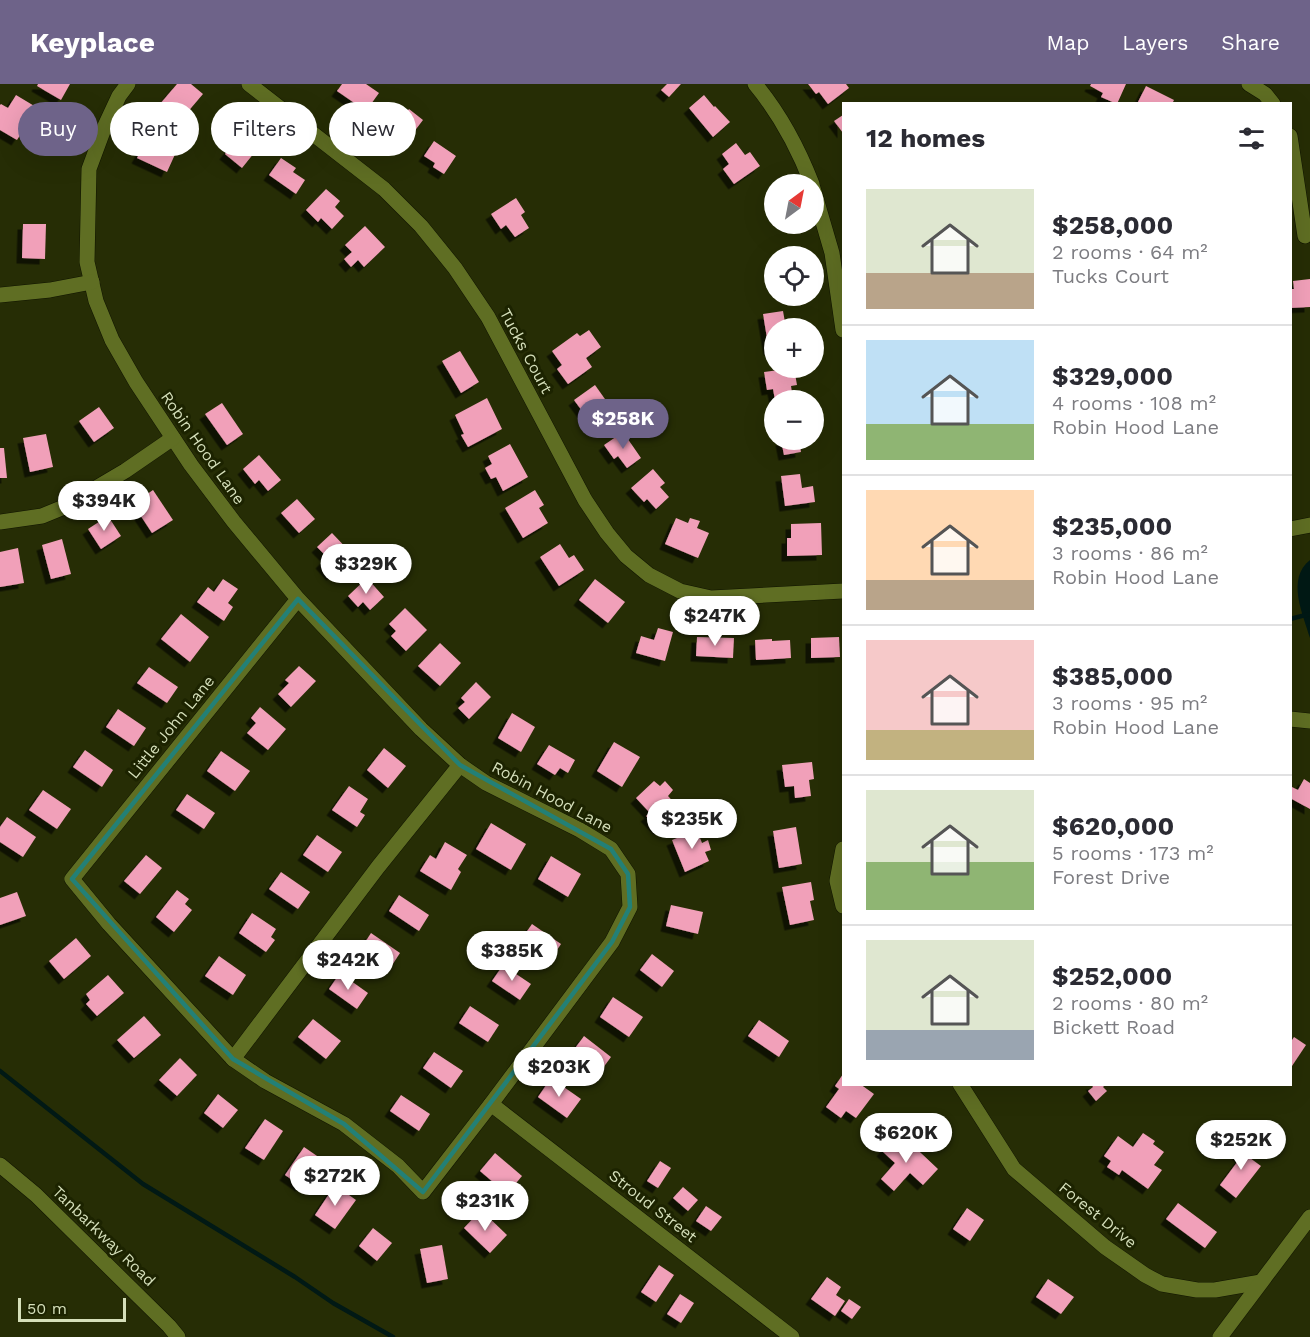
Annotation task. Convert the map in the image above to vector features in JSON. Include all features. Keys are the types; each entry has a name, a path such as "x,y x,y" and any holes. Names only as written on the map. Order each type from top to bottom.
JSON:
{"street":[{"name":"Robin Hood Lane","path":"128,84 119,96 88,169 87,262 96,302 112,340 136,382 172,438 234,522 298,598 421,729 460,765 486,783 580,830 611,849 628,874 630,907 612,942 423,1192 398,1166 344,1124 233,1059"},
{"name":"Tucks Court","path":"249,84 384,189 421,226 488,317 585,500 626,556 649,575 680,591 711,598 842,591"},
{"path":"755,84 787,130 808,174"},
{"path":"1249,84 1265,94 1271,102"},
{"path":"1292,153 1302,236"},
{"path":"824,226 832,253 842,307"},
{"path":"0,295 50,290 92,282"},
{"path":"0,522 42,516 64,507 124,471 172,438"},
{"path":"1292,529 1310,525"},
{"name":"Little John Lane","path":"233,1059 109,924 72,879 298,598"},
{"path":"1292,719 1310,721"},
{"path":"233,1059 378,867 460,765"},
{"path":"842,854 837,881 842,902"},
{"name":"Forest Drive","path":"961,1086 1014,1169 1106,1247 1145,1275 1162,1284 1197,1290 1215,1290 1261,1282"},
{"name":"Stroud Street","path":"491,1104 792,1337"},
{"name":"Tanbarkway Road","path":"0,1165 36,1195 169,1326 177,1337"},
{"path":"1220,1337 1310,1216"}],"highlighted area":[{"path":"298,599 460,765 611,849 628,874 630,907 612,942 423,1192 344,1124 233,1059 72,879"}],"water":[{"path":"1310,560 1310,638 1298,597 1298,587 1303,568"}],"building":[{"path":"38,84 70,84 61,100 37,86"},
{"path":"177,84 191,84 203,94 196,102 162,102"},
{"path":"342,84 366,84 379,93 372,102 353,102 337,91"},
{"path":"667,84 681,84 669,97 661,90"},
{"path":"808,84 846,84 849,88 828,104 819,92 816,94"},
{"path":"1091,84 1126,84 1118,102 1101,97 1103,93 1090,86"},
{"path":"1146,86 1174,100 1173,102 1138,102"},
{"path":"16,95 28,102 18,102 17,140 0,130 0,105 8,108"},
{"path":"704,95 730,122 713,137 689,108"},
{"path":"416,114 423,120 416,129"},
{"path":"842,116 842,132 834,121"},
{"path":"434,141 456,156 444,174 433,167 435,163 424,156"},
{"path":"736,143 745,155 750,152 760,166 734,184 723,169 729,164 722,154"},
{"path":"138,156 174,156 167,172 137,158"},
{"path":"227,156 252,156 242,168"},
{"path":"281,158 296,168 293,172 305,180 296,194 269,175"},
{"path":"326,189 340,201 335,207 344,216 332,229 321,218 318,222 306,210"},
{"path":"516,198 525,212 521,215 529,228 515,237 506,225 501,229 491,214"},
{"path":"23,224 46,224 45,259 22,258"},
{"path":"365,226 385,247 364,267 358,260 351,267 344,259 352,252 345,245"},
{"path":"1310,279 1310,307 1292,308 1293,281"},
{"path":"783,311 784,318 764,318 764,320 763,314"},
{"path":"589,330 601,347 586,358 592,367 568,384 557,369 562,365 552,351 577,333 580,336"},
{"path":"460,351 479,382 461,393 442,361"},
{"path":"765,378 796,378 797,385 791,386 792,390 767,390"},
{"path":"595,385 617,416 596,430 574,400"},
{"path":"487,398 502,429 468,447 461,435 464,434 455,415"},
{"path":"222,403 243,434 227,445 205,414"},
{"path":"99,407 114,428 94,442 79,421"},
{"path":"623,432 641,458 627,468 618,456 614,459 604,445"},
{"path":"46,434 53,467 30,472 23,438"},
{"path":"510,444 528,477 503,491 496,477 491,479 485,468 492,464 488,456"},
{"path":"0,448 4,448 7,478 0,478"},
{"path":"783,450 801,450 801,452 784,455"},
{"path":"259,455 281,480 268,491 259,480 255,484 243,469"},
{"path":"653,469 665,483 660,487 669,497 656,509 647,499 644,502 631,488"},
{"path":"800,474 802,488 813,486 815,502 785,506 781,476"},
{"path":"153,490 173,520 152,533 133,504"},
{"path":"535,490 544,505 539,508 548,523 523,538 505,508"},
{"path":"297,499 315,519 299,533 281,513"},
{"path":"108,516 121,536 101,549 88,529"},
{"path":"676,518 688,523 690,518 700,521 697,528 709,533 698,558 665,544"},
{"path":"821,523 822,555 787,556 787,538 791,538 791,524"},
{"path":"332,533 353,555 332,575 321,563 327,557 317,547"},
{"path":"62,539 71,574 51,579 42,545"},
{"path":"560,544 569,558 574,555 584,570 559,586 540,557"},
{"path":"18,548 24,583 0,587 0,552"},
{"path":"367,578 384,597 370,610 363,602 358,607 348,596"},
{"path":"223,579 238,589 228,603 233,607 224,621 197,602 208,587 214,592"},
{"path":"595,579 625,602 608,623 579,600"},
{"path":"405,608 427,630 406,651 391,636 396,631 389,624"},
{"path":"181,614 209,637 190,662 161,639"},
{"path":"658,628 673,632 665,661 636,653 641,636 654,640"},
{"path":"697,637 734,638 733,658 696,656"},
{"path":"839,637 840,657 811,658 811,638"},
{"path":"772,639 772,641 790,640 791,658 756,660 755,640"},
{"path":"440,643 461,663 440,686 418,666"},
{"path":"299,666 316,681 291,707 278,694 289,683 285,680"},
{"path":"149,667 178,687 167,703 137,683"},
{"path":"476,682 491,697 469,719 458,708 465,702 461,698"},
{"path":"260,707 286,729 268,750 247,733 256,723 251,718"},
{"path":"118,709 146,728 134,746 106,727"},
{"path":"512,713 535,727 521,752 498,738"},
{"path":"614,742 640,757 622,787 597,771"},
{"path":"549,745 575,760 568,773 560,768 555,775 537,764"},
{"path":"384,748 406,766 388,788 367,770"},
{"path":"85,750 113,770 102,787 73,767"},
{"path":"221,751 250,771 235,791 207,771"},
{"path":"812,762 814,779 809,780 811,796 795,798 794,786 785,787 782,765"},
{"path":"1304,779 1310,783 1310,809 1292,799 1292,787 1298,790"},
{"path":"654,781 660,786 665,781 673,790 668,796 680,809 659,829 646,816 650,813 636,798"},
{"path":"349,786 368,799 360,812 365,815 357,827 332,810"},
{"path":"43,790 71,809 57,829 29,810"},
{"path":"187,794 215,813 204,829 176,810"},
{"path":"7,817 36,837 23,857 0,842 0,827"},
{"path":"491,823 526,844 511,870 476,849"},
{"path":"796,827 802,864 779,868 773,831"},
{"path":"697,830 702,843 708,840 711,850 705,852 709,861 685,872 672,840"},
{"path":"317,835 342,852 328,872 303,855"},
{"path":"445,842 467,855 458,869 461,872 451,890 420,871 430,855 436,859"},
{"path":"146,855 162,868 140,894 124,881"},
{"path":"551,856 581,874 568,897 538,879"},
{"path":"281,872 310,892 298,909 269,889"},
{"path":"811,882 814,900 810,901 814,920 790,925 782,887"},
{"path":"177,890 189,899 185,904 192,910 174,932 156,917"},
{"path":"17,892 26,916 0,925 0,898"},
{"path":"399,895 429,915 419,931 389,911"},
{"path":"671,905 703,912 698,934 666,926"},
{"path":"252,913 276,929 271,937 275,940 266,952 239,933"},
{"path":"532,924 561,944 548,964 518,944"},
{"path":"371,933 400,953 387,973 358,953"},
{"path":"76,938 91,956 64,979 49,961"},
{"path":"652,954 674,971 662,987 640,970"},
{"path":"219,956 246,975 233,995 205,976"},
{"path":"503,965 531,984 520,1000 492,981"},
{"path":"340,973 368,993 357,1009 329,989"},
{"path":"108,975 124,993 97,1016 86,1004 90,1000 86,994"},
{"path":"613,997 643,1017 629,1037 600,1017"},
{"path":"470,1006 499,1025 488,1042 459,1023"},
{"path":"144,1016 161,1035 134,1058 117,1040"},
{"path":"313,1019 341,1041 326,1059 298,1037"},
{"path":"759,1020 789,1041 779,1057 748,1036"},
{"path":"584,1036 611,1057 600,1072 573,1051"},
{"path":"1294,1037 1306,1045 1292,1066"},
{"path":"434,1052 463,1071 451,1088 423,1068"},
{"path":"180,1058 197,1075 177,1096 159,1080"},
{"path":"842,1076 842,1086 863,1086 874,1094 856,1118 846,1111 841,1118 826,1107 839,1089 835,1086"},
{"path":"551,1078 581,1099 567,1118 538,1097"},
{"path":"1104,1086 1107,1091 1096,1101 1088,1091 1093,1087"},
{"path":"218,1094 238,1110 223,1128 204,1113"},
{"path":"401,1095 430,1114 419,1131 390,1111"},
{"path":"265,1119 283,1131 264,1160 245,1148"},
{"path":"1143,1133 1155,1141 1153,1144 1164,1152 1154,1165 1162,1170 1148,1189 1122,1170 1119,1175 1107,1167 1111,1161 1104,1156 1118,1136 1133,1147"},
{"path":"895,1136 902,1142 905,1138 938,1169 923,1185 910,1173 894,1191 881,1179 895,1163 882,1151"},
{"path":"1241,1142 1255,1152 1250,1158 1261,1166 1236,1198 1220,1185 1241,1157 1234,1151"},
{"path":"304,1147 320,1158 301,1186 285,1175"},
{"path":"495,1153 522,1176 507,1194 480,1171"},
{"path":"660,1161 671,1168 658,1188 647,1181"},
{"path":"335,1185 356,1200 335,1229 315,1215"},
{"path":"683,1187 698,1200 688,1211 673,1198"},
{"path":"1178,1203 1217,1232 1205,1248 1166,1219"},
{"path":"706,1206 722,1217 711,1231 696,1221"},
{"path":"967,1208 984,1220 970,1241 953,1229"},
{"path":"481,1210 507,1235 490,1253 464,1228"},
{"path":"373,1228 392,1243 377,1261 359,1246"},
{"path":"442,1245 448,1279 427,1283 420,1249"},
{"path":"659,1265 674,1275 656,1302 641,1292"},
{"path":"827,1277 841,1287 836,1295 845,1301 835,1316 811,1299"},
{"path":"1048,1279 1074,1297 1061,1314 1036,1297"},
{"path":"680,1294 694,1303 681,1323 667,1314"},
{"path":"849,1299 861,1307 852,1319 841,1311"}],"waterway":[{"path":"1292,618 1310,614"},
{"path":"0,1071 143,1184 295,1277 333,1303 393,1337"}]}
